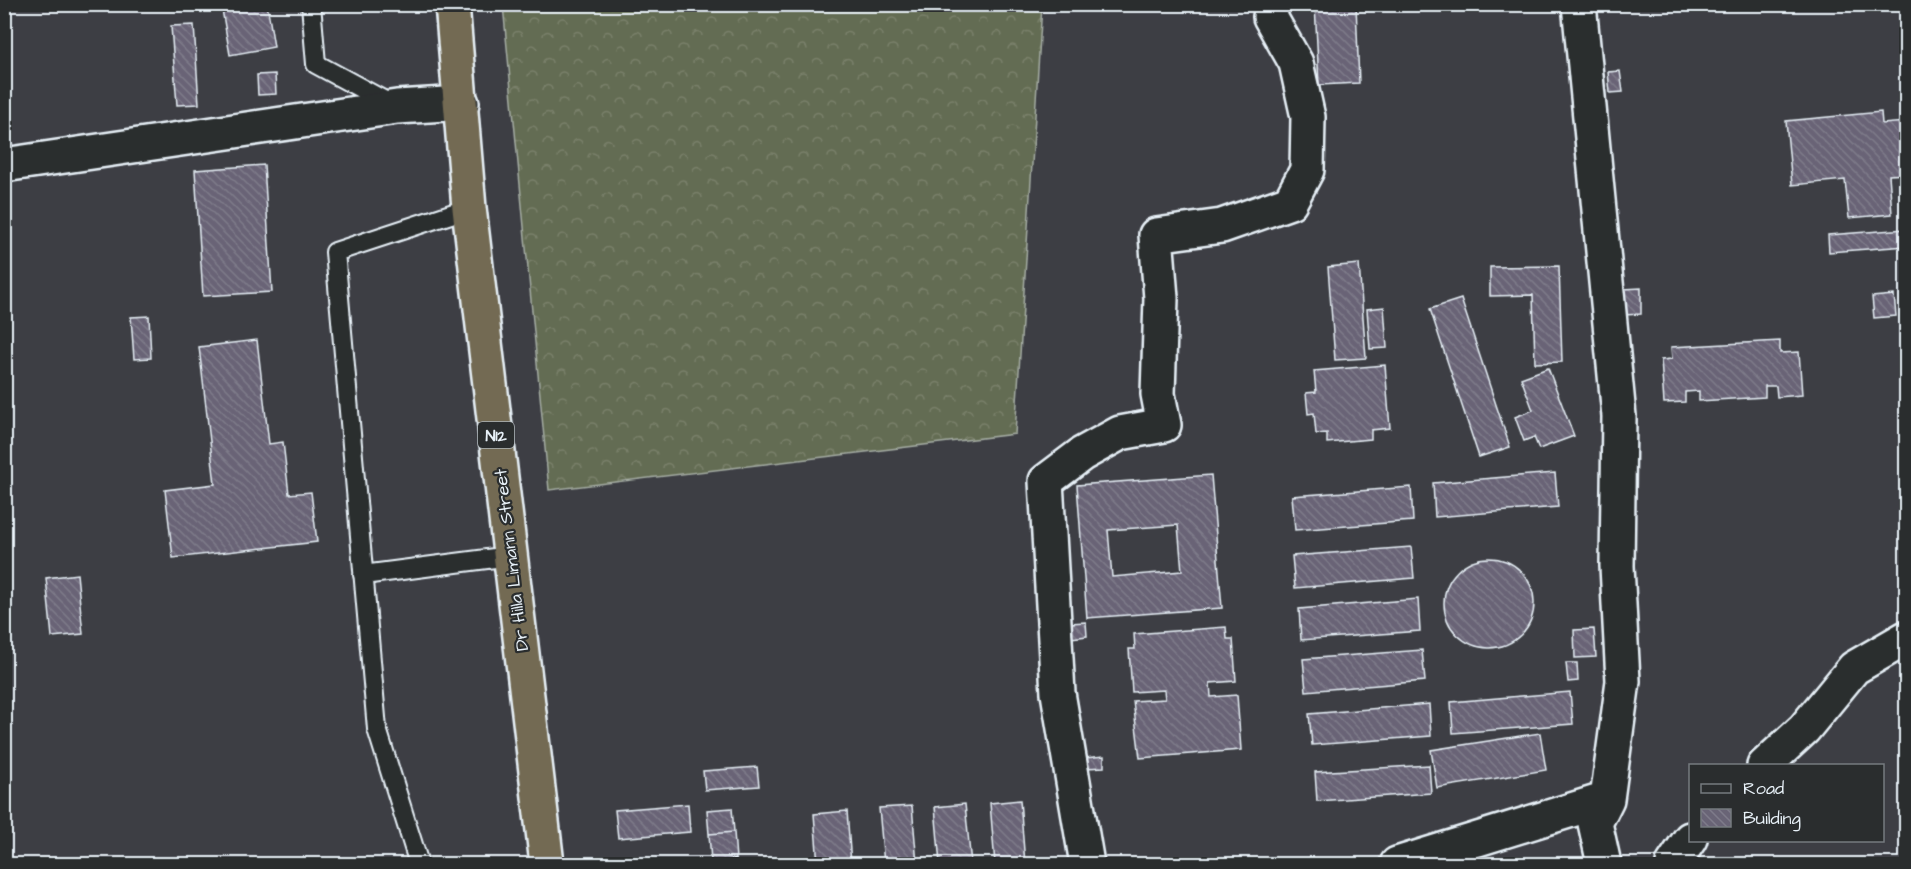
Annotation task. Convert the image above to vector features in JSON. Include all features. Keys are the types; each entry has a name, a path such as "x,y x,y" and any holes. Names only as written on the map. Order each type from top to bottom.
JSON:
{"highway":[{"name":"Dr Hilla Limann Street","path":"452,4 469,208 547,864"}],"street":[{"path":"1087,864 1058,693 1046,481 1082,454 1120,433 1164,425 1158,394 1161,298 1156,235 1221,226 1290,202 1307,170 1308,117 1296,63 1270,17 1272,4"},
{"path":"1579,4 1619,416 1617,566 1623,681 1607,799 1595,823 1604,864"},
{"path":"4,165 397,107 462,103"},
{"path":"1765,764 1804,729 1854,668 1906,638"},
{"path":"1397,864 1607,799"},
{"path":"1673,864 1689,840"}],"lane":[{"path":"311,4 316,64 397,107"},
{"path":"419,864 377,729 335,252 469,208"},
{"path":"363,576 510,556"}],"green space":[{"path":"503,5 1042,5 1015,434 549,490"}],"building":[{"path":"221,4 267,4 274,47 230,55"},
{"path":"1315,4 1356,4 1359,83 1319,85"},
{"path":"194,25 199,104 177,105 171,26"},
{"path":"1620,71 1623,92 1610,93 1608,72"},
{"path":"275,74 276,94 258,95 257,75"},
{"path":"1881,112 1882,124 1906,122 1906,174 1889,175 1892,214 1849,218 1845,180 1792,185 1786,121"},
{"path":"264,165 272,292 203,296 195,170"},
{"path":"1906,229 1906,246 1829,252 1828,235"},
{"path":"1359,264 1366,358 1335,360 1328,267"},
{"path":"1559,266 1562,362 1535,363 1533,295 1490,296 1490,267"},
{"path":"1641,288 1641,314 1624,315 1624,289"},
{"path":"1894,295 1896,316 1874,318 1872,297"},
{"path":"1461,299 1510,447 1479,457 1430,309"},
{"path":"1384,307 1387,348 1370,349 1367,309"},
{"path":"149,316 151,358 134,359 131,317"},
{"path":"257,340 269,444 283,442 289,494 311,492 317,542 173,558 165,490 215,484 199,347"},
{"path":"1780,341 1780,353 1799,352 1802,395 1777,397 1776,386 1765,386 1765,397 1699,401 1699,391 1685,392 1685,402 1664,403 1661,360 1672,359 1671,347"},
{"path":"1385,365 1390,428 1371,430 1371,439 1327,443 1327,433 1316,434 1314,413 1308,414 1306,393 1316,392 1314,371"},
{"path":"1548,368 1574,436 1539,449 1534,437 1524,441 1515,417 1533,410 1521,378"},
{"path":"1555,473 1558,507 1435,517 1433,483"},
{"path":"1211,475 1222,608 1087,618 1077,485","holes":["1178,525 1182,571 1112,577 1108,530"]},
{"path":"1411,487 1413,521 1295,530 1292,496"},
{"path":"1411,547 1414,578 1295,588 1292,556"},
{"path":"1489,558 1506,561 1521,571 1531,586 1534,603 1531,620 1521,635 1506,645 1489,648 1472,645 1457,635 1447,620 1444,603 1447,586 1457,571 1472,561"},
{"path":"77,574 83,634 52,637 46,578"},
{"path":"1418,599 1420,631 1301,640 1299,609"},
{"path":"1086,622 1087,636 1071,638 1070,623"},
{"path":"1226,627 1227,639 1233,639 1236,681 1210,683 1211,697 1237,695 1241,750 1140,758 1133,701 1165,699 1164,690 1132,692 1129,649 1135,649 1134,634"},
{"path":"1594,629 1596,657 1575,658 1574,630"},
{"path":"1422,650 1425,681 1306,691 1303,659"},
{"path":"1566,663 1577,663 1578,681 1568,682"},
{"path":"1570,692 1573,724 1453,733 1451,702"},
{"path":"1429,704 1431,736 1312,745 1309,714"},
{"path":"1540,733 1546,770 1437,788 1431,750"},
{"path":"1104,756 1104,767 1086,768 1085,758"},
{"path":"1429,765 1431,793 1317,801 1315,772"},
{"path":"757,767 759,786 705,790 703,771"},
{"path":"1020,800 1025,864 995,864 990,803"},
{"path":"688,804 690,832 618,838 615,810"},
{"path":"965,804 971,864 940,864 935,807"},
{"path":"912,806 917,864 884,864 879,808"},
{"path":"732,808 734,832 709,834 707,810"},
{"path":"847,811 851,864 818,864 814,814"},
{"path":"734,832 736,859 711,861 709,834"},
{"path":"736,859 737,864 712,864 711,861"}]}
